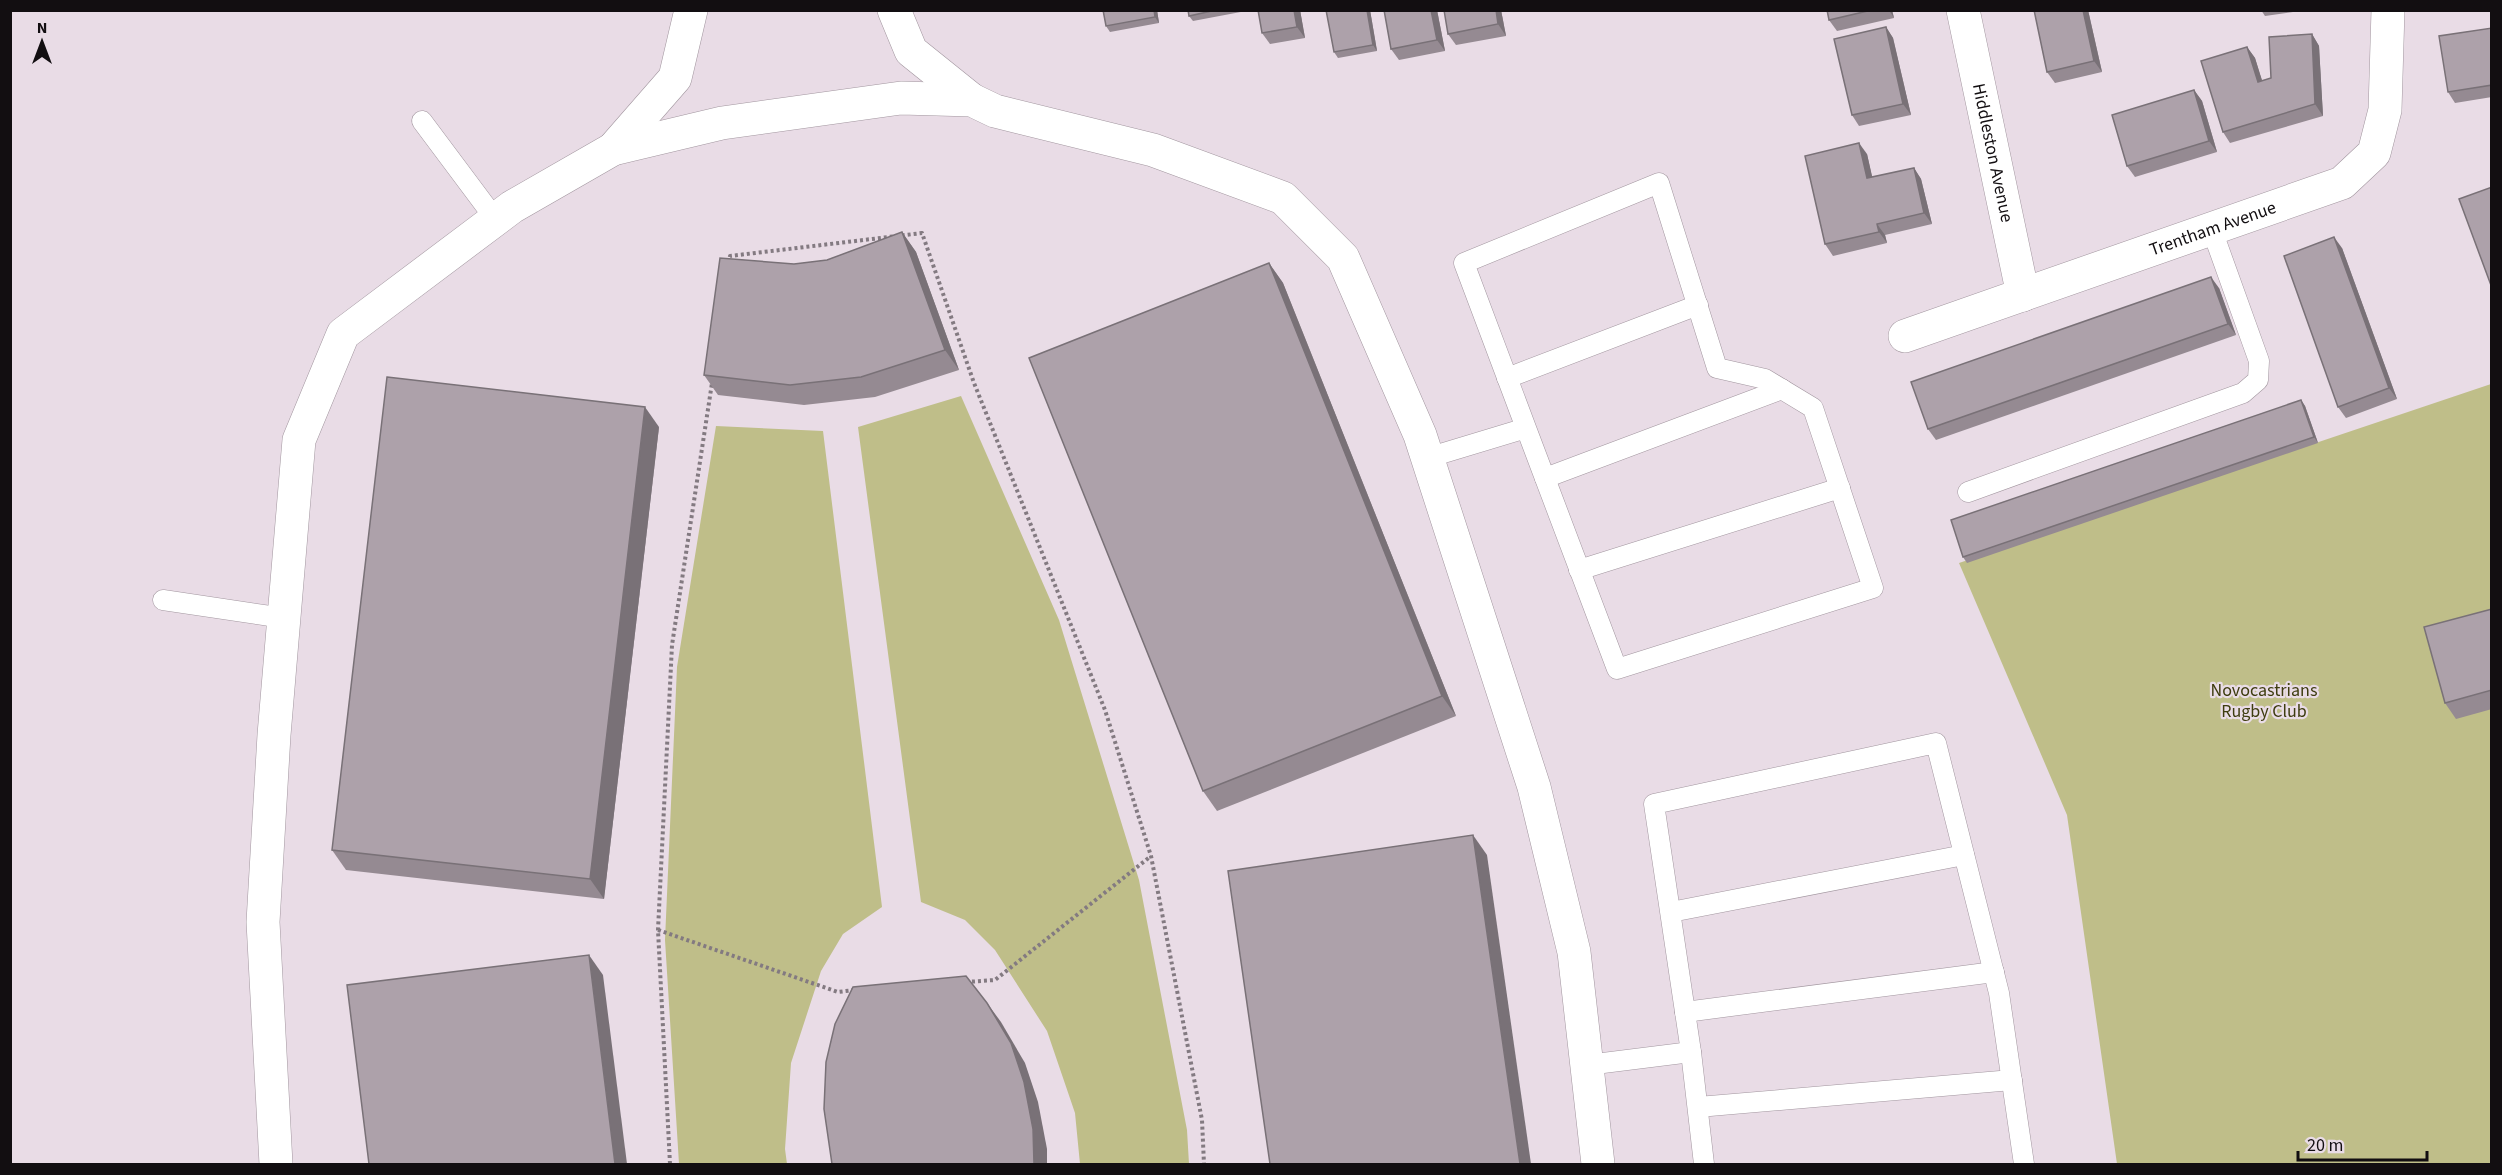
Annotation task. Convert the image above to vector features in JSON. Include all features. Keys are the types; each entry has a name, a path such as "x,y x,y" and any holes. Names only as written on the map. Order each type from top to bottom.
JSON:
{"street":[{"path":"613,149 675,78 691,10"},
{"path":"894,10 911,51 972,100 995,111 1153,150 1283,198 1343,258 1427,458 1534,787 1574,952 1598,1164"},
{"name":"Hiddleston Avenue","path":"1963,10 2023,295"},
{"name":"Trentham Avenue","path":"1905,336 2342,183 2374,153 2385,110 2388,10"},
{"path":"276,1164 263,922 284,618 299,440 343,334 512,207 613,149 722,123 860,103 901,98 972,100"}],"lane":[{"path":"422,121 496,220"},
{"path":"1659,183 1717,368 1765,379 1813,408 1873,588 1617,669 1507,378 1464,263 1659,183"},
{"path":"1968,492 2243,393 2258,380 2259,361 2212,230"},
{"path":"1507,378 1698,306"},
{"path":"1545,478 1782,389"},
{"path":"1427,458 1526,428"},
{"path":"1580,570 1840,488"},
{"path":"163,600 284,618"},
{"path":"1704,1164 1692,1052 1654,804 1936,743 1994,972 2024,1164"},
{"path":"1671,912 1964,855"},
{"path":"1685,1012 1994,972"},
{"path":"1587,1065 1692,1052"},
{"path":"1698,1107 2012,1080"}],"path":[{"path":"728,268 730,256 922,233 974,383 1105,710 1151,856 1202,1120 1204,1164"},
{"path":"670,1164 658,930 672,645 713,372"},
{"path":"961,982 995,980 1151,856"},
{"path":"658,930 838,992 861,990"}],"green space":[{"name":"Novocastrians Rugby Club","path":"2491,384 2491,1164 2117,1164 2067,815 1959,563"},
{"path":"961,396 1059,620 1139,880 1187,1130 1189,1164 1080,1164 1075,1113 1047,1031 995,950 965,920 921,902 858,427"},
{"path":"716,426 823,431 882,907 843,934 821,971 791,1063 785,1149 787,1164 679,1164 665,940 677,667"}],"building":[{"path":"1103,10 1154,10 1155,17 1106,26"},
{"path":"1188,10 1216,10 1189,16"},
{"path":"1258,10 1294,10 1297,27 1262,33"},
{"path":"1326,10 1367,10 1373,45 1334,52"},
{"path":"1384,10 1431,10 1437,40 1391,49"},
{"path":"1444,10 1496,10 1498,24 1448,34"},
{"path":"1827,10 1872,10 1829,20"},
{"path":"2034,10 2083,10 2094,61 2047,72"},
{"path":"1886,27 1903,104 1852,115 1834,39"},
{"path":"2492,28 2492,85 2448,92 2439,36"},
{"path":"2312,34 2315,104 2223,132 2201,61 2247,47 2258,82 2271,78 2269,37"},
{"path":"2194,90 2209,141 2127,166 2112,115"},
{"path":"1859,143 1867,178 1914,168 1924,213 1877,224 1879,232 1825,244 1805,156"},
{"path":"2492,187 2492,288 2459,199"},
{"path":"902,232 945,350 861,377 790,385 704,375 720,258 794,264 827,260"},
{"path":"2334,237 2389,388 2338,407 2284,256"},
{"path":"1269,263 1442,696 1203,791 1029,358"},
{"path":"2211,277 2228,324 1928,429 1911,382"},
{"path":"387,377 645,407 590,879 332,850"},
{"path":"2301,400 2314,437 1963,557 1951,520"},
{"path":"2492,609 2492,690 2445,703 2424,627"},
{"path":"1473,835 1520,1164 1270,1164 1228,871"},
{"path":"589,955 615,1164 369,1164 347,985"},
{"path":"966,976 987,1003 1011,1043 1024,1082 1033,1129 1034,1164 832,1164 824,1109 826,1062 835,1024 853,987"}]}
